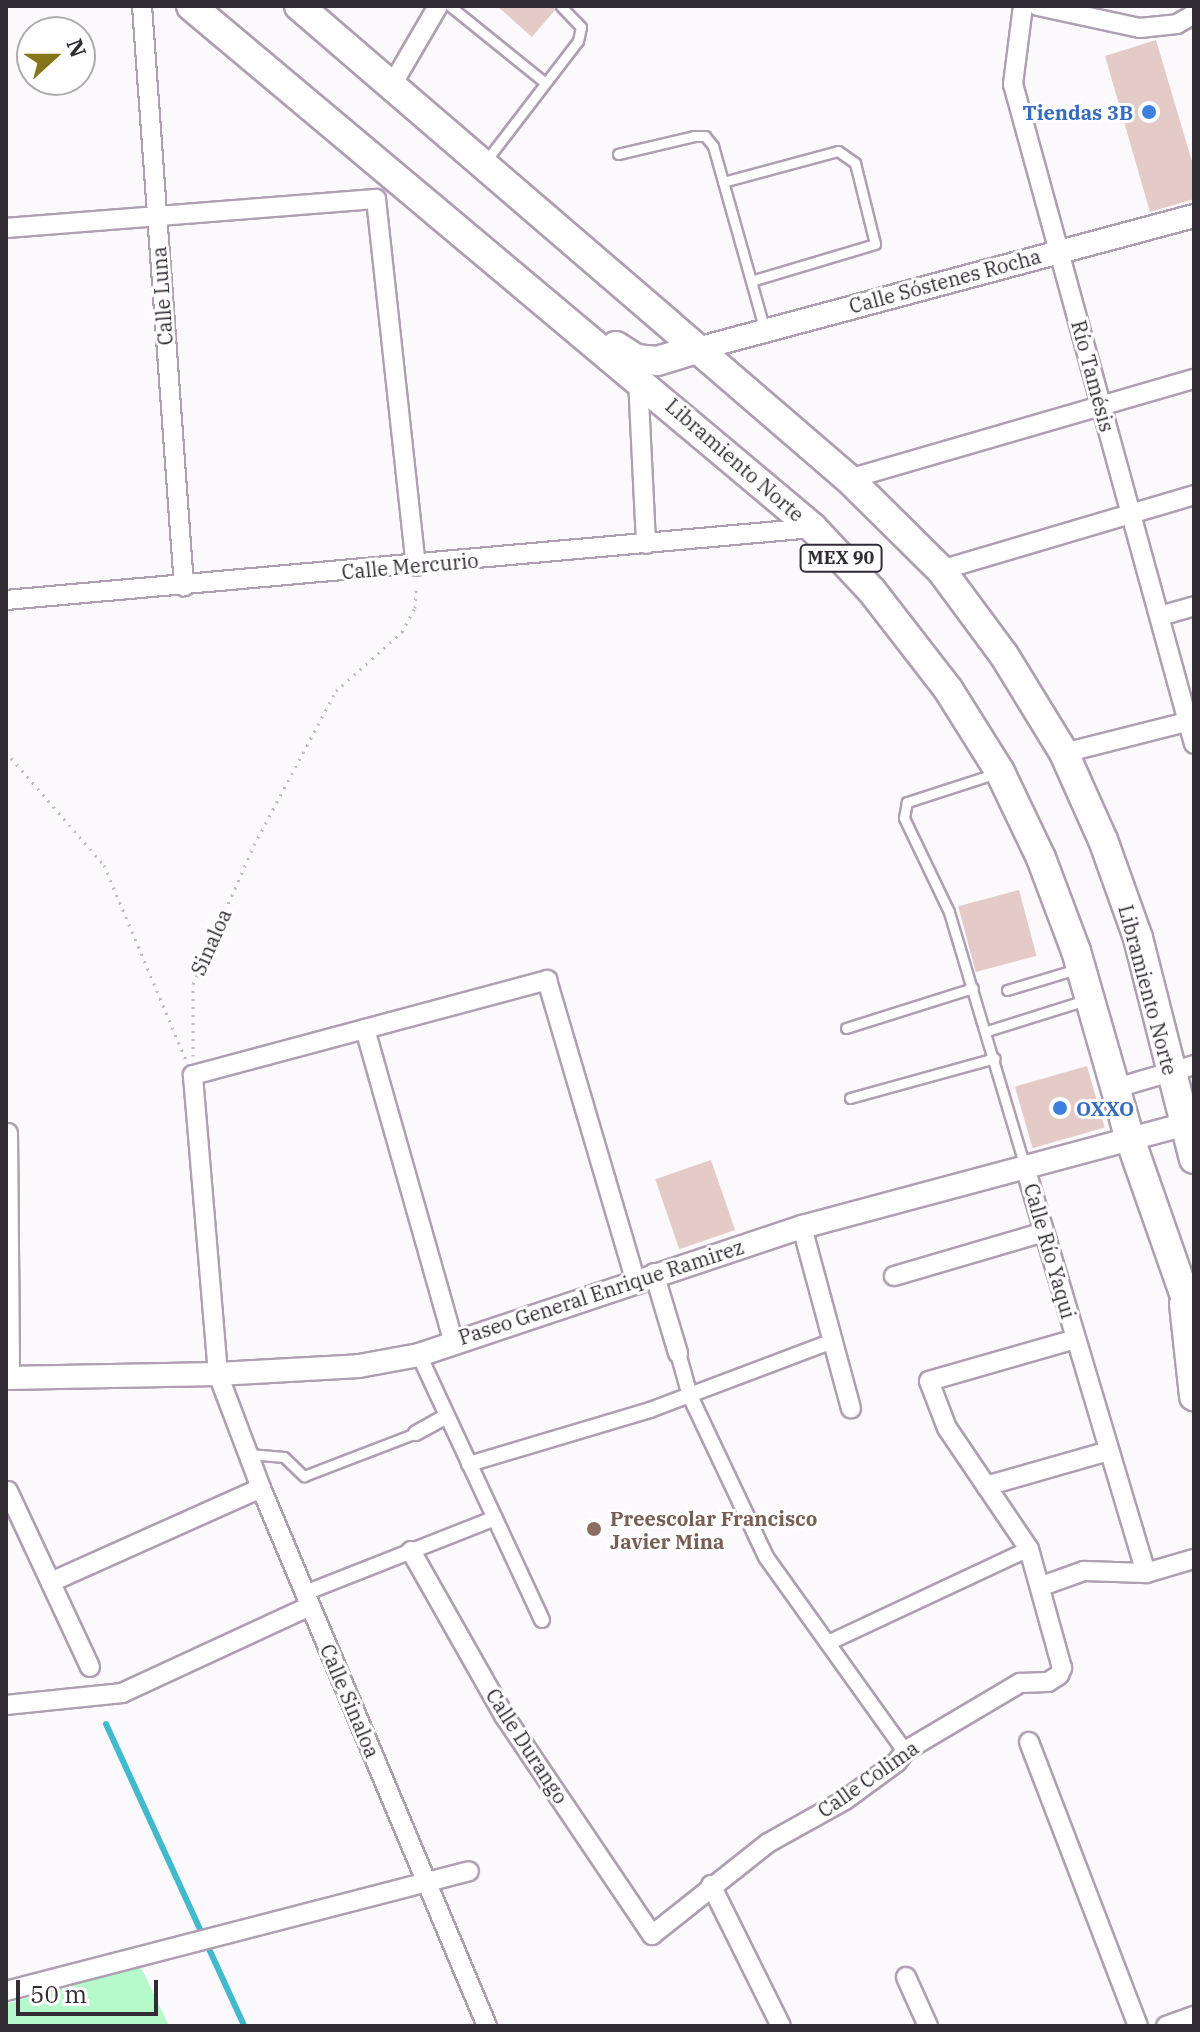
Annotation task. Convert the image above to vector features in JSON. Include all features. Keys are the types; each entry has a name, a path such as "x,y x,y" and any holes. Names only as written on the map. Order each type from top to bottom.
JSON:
{"main road":[{"name":"Libramiento Norte","path":"191,6 638,376 813,528 872,591 948,689 1000,772 1041,858 1081,968 1130,1139 1194,1322"},
{"name":"Libramiento Norte","path":"299,6 849,479 941,570 1004,655 1064,753 1103,840 1181,1069 1184,1125 1194,1159"},
{"path":"526,284 541,284 636,359 657,361 697,349"},
{"path":"1183,1292 1194,1396"}],"street":[{"name":"Calle Luna","path":"142,6 184,586"},
{"path":"392,85 438,6"},
{"name":"Río Tamésis","path":"1023,6 1013,84 1099,405 1191,721 1194,744"},
{"path":"1038,6 1140,28 1177,24 1194,14"},
{"path":"6,228 376,199 416,566"},
{"name":"Calle Sóstenes Rocha","path":"697,349 1194,216"},
{"path":"638,376 646,544"},
{"path":"849,479 1194,379"},
{"path":"941,570 1194,495"},
{"name":"Calle Mercurio","path":"6,600 416,566 813,528"},
{"path":"1160,616 1194,606"},
{"path":"1064,753 1191,721"},
{"path":"218,1374 193,1075 547,980 645,1276 678,1353 690,1396 766,1557 905,1751"},
{"path":"365,1029 453,1341"},
{"path":"1116,1088 1181,1069"},
{"name":"Paseo General Enrique Ramirez","path":"8,1378 218,1374 359,1366 419,1355 645,1276 802,1227 1184,1125"},
{"path":"8,1133 8,1378"},
{"name":"Calle Río Yaqui","path":"1025,1167 1146,1573"},
{"path":"802,1227 851,1409"},
{"path":"894,1276 1044,1232"},
{"path":"1075,1339 929,1381 947,1428 1029,1549 1042,1586 1084,1571 1146,1573 1194,1559"},
{"path":"469,1464 690,1396 833,1341"},
{"path":"419,1355 542,1620"},
{"name":"Calle Sinaloa","path":"218,1374 261,1488 487,2026"},
{"path":"416,1433 447,1416"},
{"path":"986,1486 1109,1451"},
{"path":"51,1582 261,1488"},
{"path":"8,1491 90,1667"},
{"path":"6,1705 122,1693 307,1599 411,1551 495,1518"},
{"path":"828,1643 1029,1549"},
{"name":"Calle Durango","path":"411,1551 505,1717 652,1935"},
{"name":"Calle Colima","path":"652,1935 711,1885 768,1843 845,1800 897,1762 905,1751 1020,1683 1059,1675 1062,1668 1042,1586"},
{"path":"1029,1742 1138,2026"},
{"path":"6,1991 469,1871"},
{"path":"711,1885 781,2026"},
{"path":"906,1977 928,2026"},
{"path":"1166,2026 1194,2016"}],"lane":[{"path":"450,6 543,81"},
{"path":"483,165 543,81 578,41 581,27 561,6"},
{"path":"618,154 705,136 713,146 765,331"},
{"path":"723,182 838,151 848,154 875,236 868,249 751,281"},
{"name":"Calle Río Yaqui","path":"1000,772 907,802 904,818 949,912 987,1031 1025,1167"},
{"path":"1007,990 1081,968"},
{"path":"846,1028 973,988"},
{"path":"987,1031 1089,999"},
{"path":"850,1098 995,1058"},
{"path":"249,1454 284,1457 304,1476 416,1433"}],"path":[{"name":"Sinaloa","path":"193,1075 193,984 211,942 254,845 336,691 402,632 415,608 416,566"},
{"path":"6,752 104,865 193,1075"}],"green space":[{"path":"140,1965 169,2026 6,2026 6,2004"}],"building":[{"path":"497,6 554,6 555,10 532,37"},
{"name":"Tiendas 3B","path":"1156,40 1194,168 1194,199 1150,212 1105,56"},
{"path":"1019,890 1037,956 976,972 958,906"},
{"name":"OXXO","path":"1087,1066 1105,1128 1033,1148 1015,1087"},
{"path":"711,1160 735,1230 679,1249 655,1179"}],"waterway":[{"path":"106,1724 244,2026"}],"place":[{"name":"Tiendas 3B","path":"1149,112"},
{"name":"OXXO","path":"1060,1108"},
{"name":"Preescolar Francisco Javier Mina","path":"594,1529"}]}
